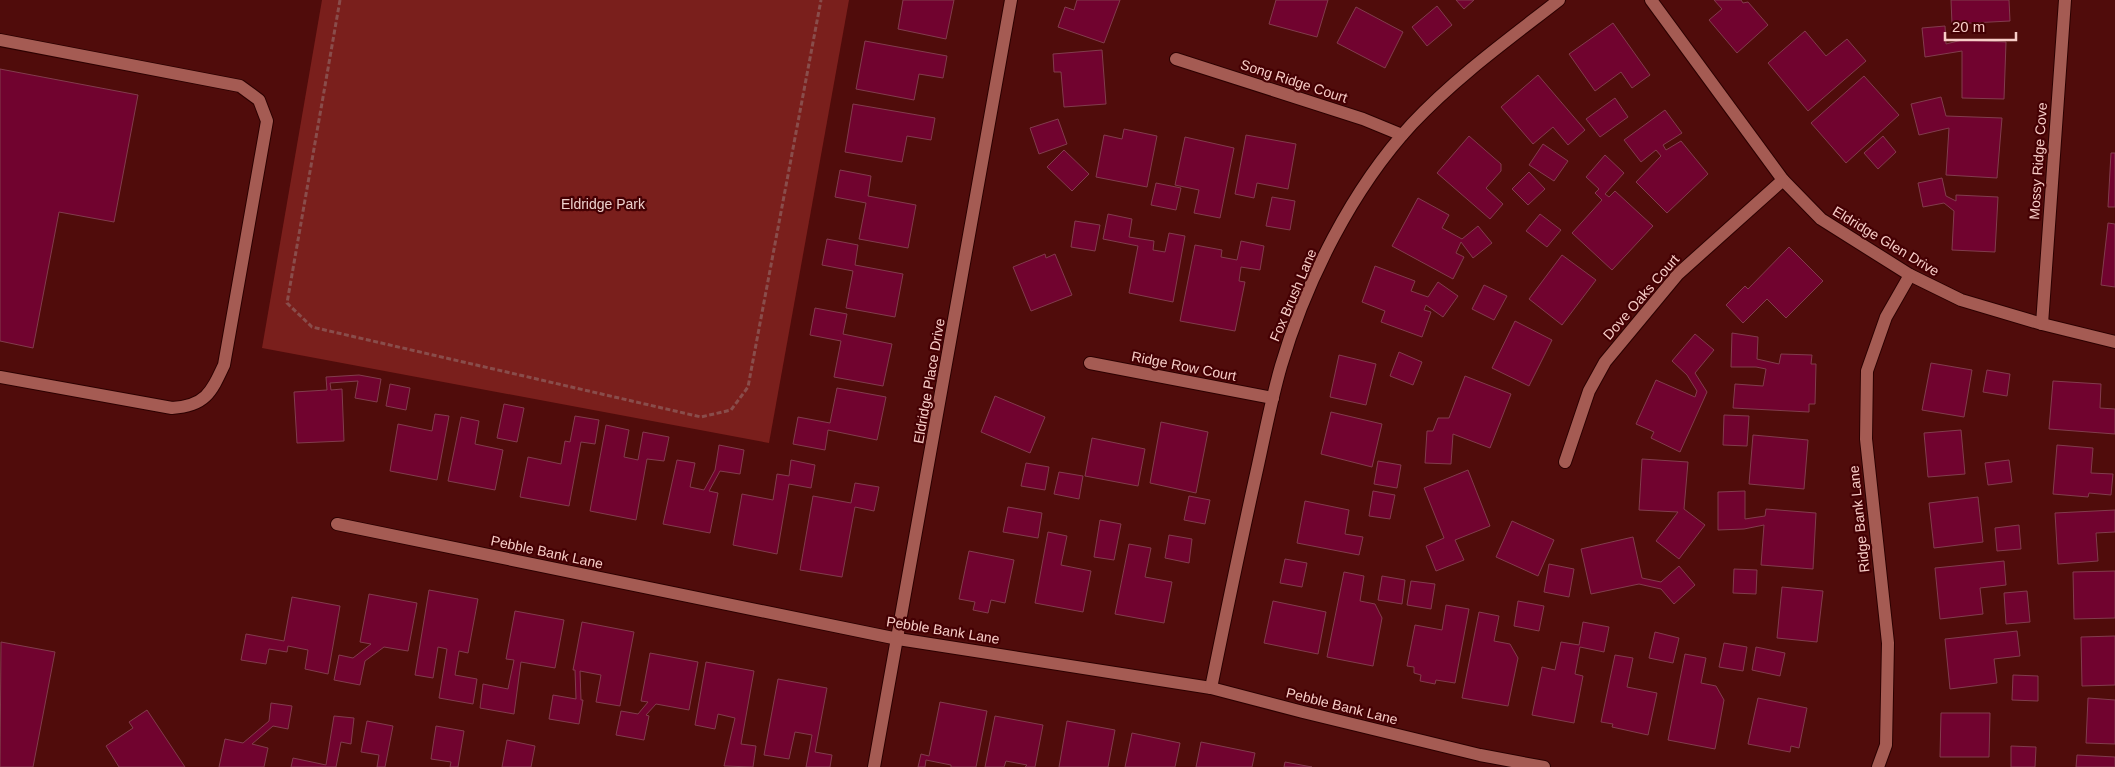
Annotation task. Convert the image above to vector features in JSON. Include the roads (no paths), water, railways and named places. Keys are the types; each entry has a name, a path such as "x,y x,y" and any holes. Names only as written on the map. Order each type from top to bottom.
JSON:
{"street":[{"name":"Eldridge Place Drive","path":"874,767 1011,0"},
{"name":"Fox Brush Lane","path":"1210,688 1273,398 1297,318 1310,284 1344,221 1372,176 1402,135 1455,82 1559,0"},
{"name":"Eldridge Glen Drive","path":"1651,0 1783,180 1821,219 1910,275 1961,300 2042,324 2115,342"},
{"name":"Mossy Ridge Cove","path":"2042,324 2065,0"},
{"path":"0,40 240,86 259,100 267,120 224,365 210,393 190,407 172,408 0,377"},
{"name":"Song Ridge Court","path":"1176,59 1362,119 1402,135"},
{"name":"Dove Oaks Court","path":"1565,462 1589,391 1604,362 1678,274 1783,180"},
{"name":"Ridge Bank Lane","path":"1878,767 1886,745 1888,643 1866,439 1867,371 1886,317 1910,275"},
{"name":"Ridge Row Court","path":"1090,363 1273,398"},
{"name":"Pebble Bank Lane","path":"337,524 898,639 1210,688 1480,755 1544,767"}],"park label":[{"name":"Eldridge Park","path":"603,204"}]}
